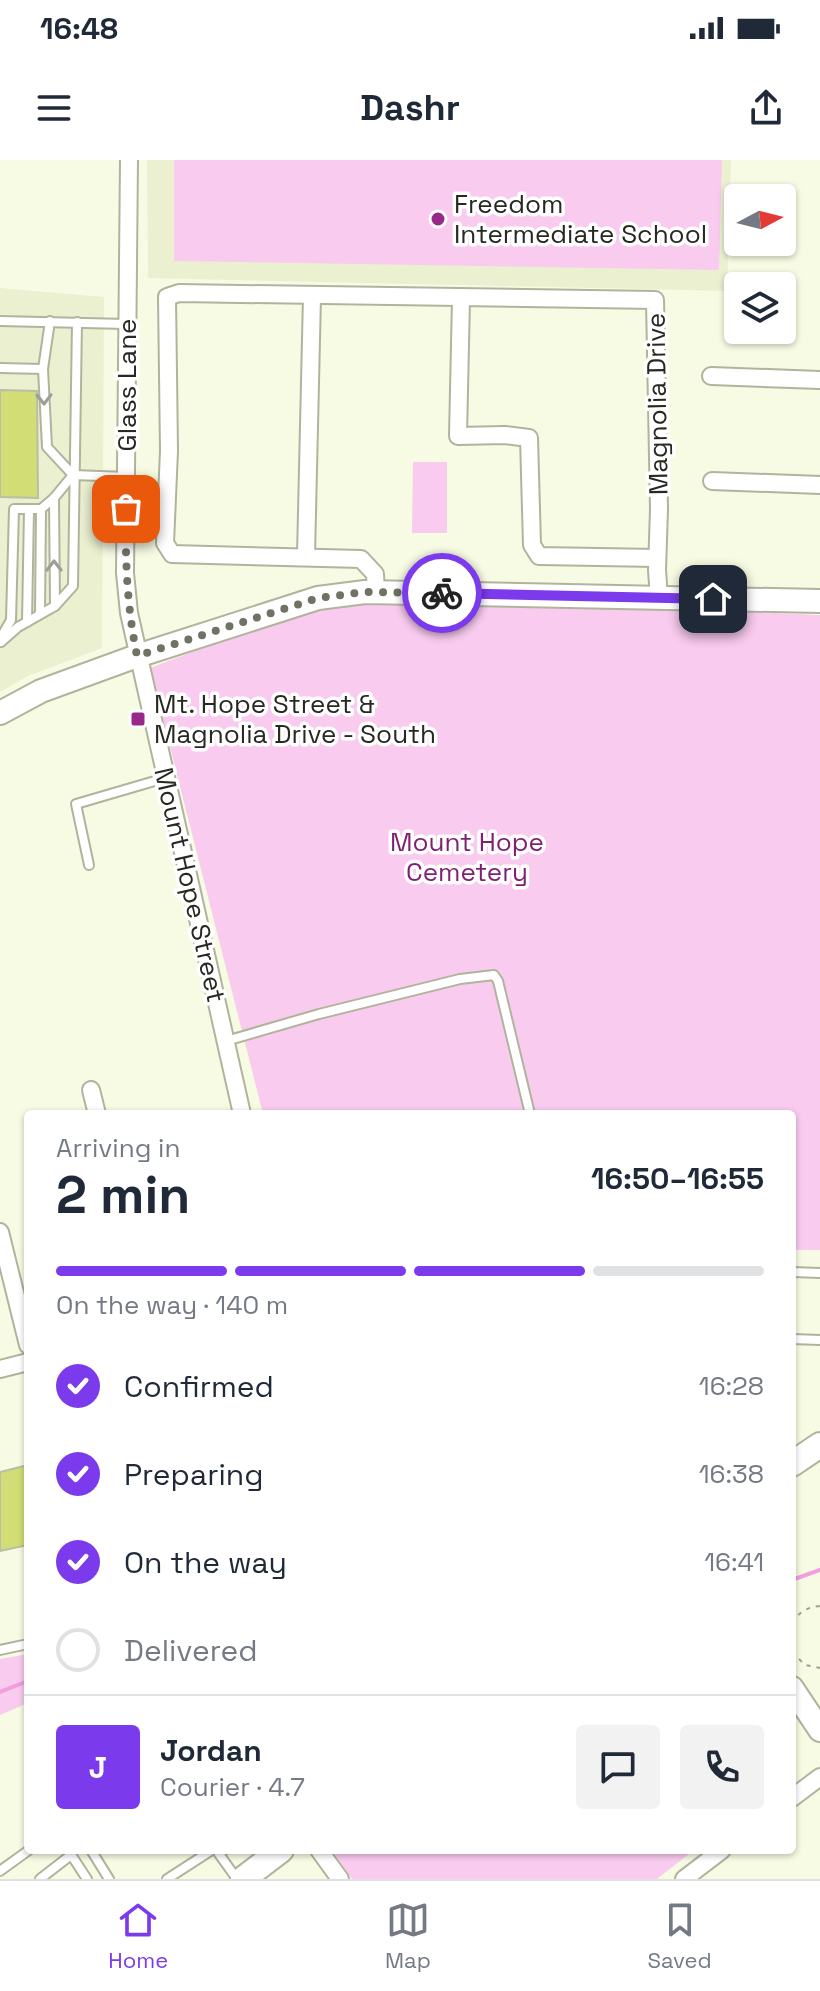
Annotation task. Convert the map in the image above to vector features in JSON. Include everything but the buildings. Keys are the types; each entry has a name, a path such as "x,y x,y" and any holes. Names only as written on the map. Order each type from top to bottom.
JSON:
{"main road":[{"path":"796,1461 820,1445"},
{"path":"240,1879 275,1854"}],"street":[{"name":"Glass Lane","path":"129,160 125,573 137,656"},
{"name":"Magnolia Drive","path":"376,592 375,574 361,559 172,554 165,543 169,451 167,297 179,293 655,300 659,598"},
{"path":"306,556 312,296"},
{"path":"461,299 458,436 529,438 532,545 539,556 657,558"},
{"path":"711,376 820,380"},
{"path":"712,481 820,485"},
{"path":"0,713 41,691 137,656 318,598 376,592 820,601"},
{"name":"Mount Hope Street","path":"137,656 241,1110"},
{"path":"91,1090 96,1110"},
{"path":"0,1232 24,1329"},
{"path":"0,1369 24,1363"},
{"path":"796,1694 820,1730"},
{"path":"796,1795 820,1777"},
{"path":"322,1854 340,1879"},
{"path":"684,1879 717,1854"}],"lane":[{"path":"0,321 127,324"},
{"path":"50,321 43,369 47,447 73,475 126,477"},
{"path":"0,641 55,606 73,586 77,322"},
{"path":"0,368 43,369"},
{"path":"0,641 11,620 12,611 14,509 41,509 73,475"},
{"path":"54,498 55,606"},
{"path":"27,622 29,509"},
{"path":"40,614 41,509"},
{"path":"89,865 76,804 166,778"},
{"path":"225,1041 460,979 494,975 529,1110"},
{"path":"796,1272 820,1273"},
{"path":"796,1339 820,1340"},
{"path":"0,1650 24,1645"},
{"path":"0,1871 24,1854"},
{"path":"40,1879 69,1854"},
{"path":"71,1854 87,1879"},
{"path":"93,1854 109,1879"},
{"path":"167,1879 213,1854"},
{"path":"220,1854 240,1879"},
{"path":"52,1870 58,1879"}],"path":[{"path":"796,1619 808,1608 820,1606"},
{"path":"796,1656 805,1665 820,1668"}],"shaded area":[{"name":"Freedom Intermediate School","path":"147,160 731,160 730,184 724,184 724,256 728,256 724,291 148,278"},
{"path":"0,288 104,297 102,648 28,676 0,692"}],"green space":[{"name":"Freedom Intermediate School","path":"174,160 722,160 719,270 174,261"},
{"path":"413,462 447,462 447,533 412,533"},
{"name":"Mount Hope Cemetery","path":"345,594 820,615 820,1250 796,1250 796,1110 262,1110 150,668"},
{"path":"24,1655 24,1705 0,1715 0,1659"},
{"path":"689,1854 657,1879 352,1879 335,1855"}],"waterway":[{"path":"796,1579 820,1570"},
{"path":"0,1692 24,1683"}],"way so far":[{"path":"126,509 125,573 137,656 318,598 365,592 442,593"}],"place":[{"name":"Freedom Intermediate School","path":"438,219"},
{"name":"Mt. Hope Street & Magnolia Drive - South","path":"138,719"}],"route":[{"path":"442,593 713,599"}]}
